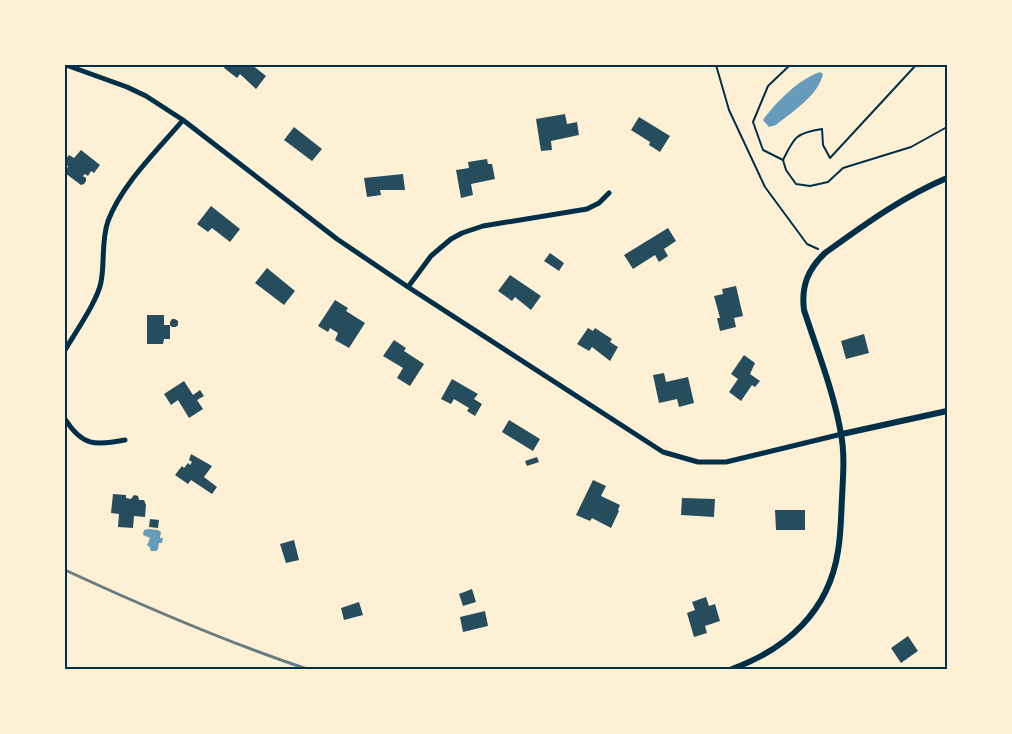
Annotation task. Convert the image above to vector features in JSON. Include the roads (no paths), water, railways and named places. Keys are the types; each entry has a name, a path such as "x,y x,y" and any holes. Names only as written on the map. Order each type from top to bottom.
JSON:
{"street":[{"path":"66,65 146,96 183,120 338,239 408,287 646,443 672,456 698,462 726,462 947,410"},
{"path":"65,350 87,313 101,284 105,231 108,220 124,190 183,120"},
{"path":"732,669 766,655 791,637 803,625 816,608 826,590 836,560 841,526 842,434 830,389 804,310 803,299 806,279 811,268 825,253 891,207 920,190 947,178"},
{"path":"408,287 431,256 451,238 483,226 587,209 599,204 609,193"},
{"path":"65,419 74,433 91,443 104,444 125,440"}],"water":[{"path":"820,72 823,74 820,82 810,96 776,125 769,127 763,120 774,106 804,80"},
{"path":"144,530 161,532 160,538 163,538 162,543 159,543 156,551 151,551 149,546 147,546 150,538 143,535"}],"railway":[{"path":"65,570 184,623 307,669"}]}
